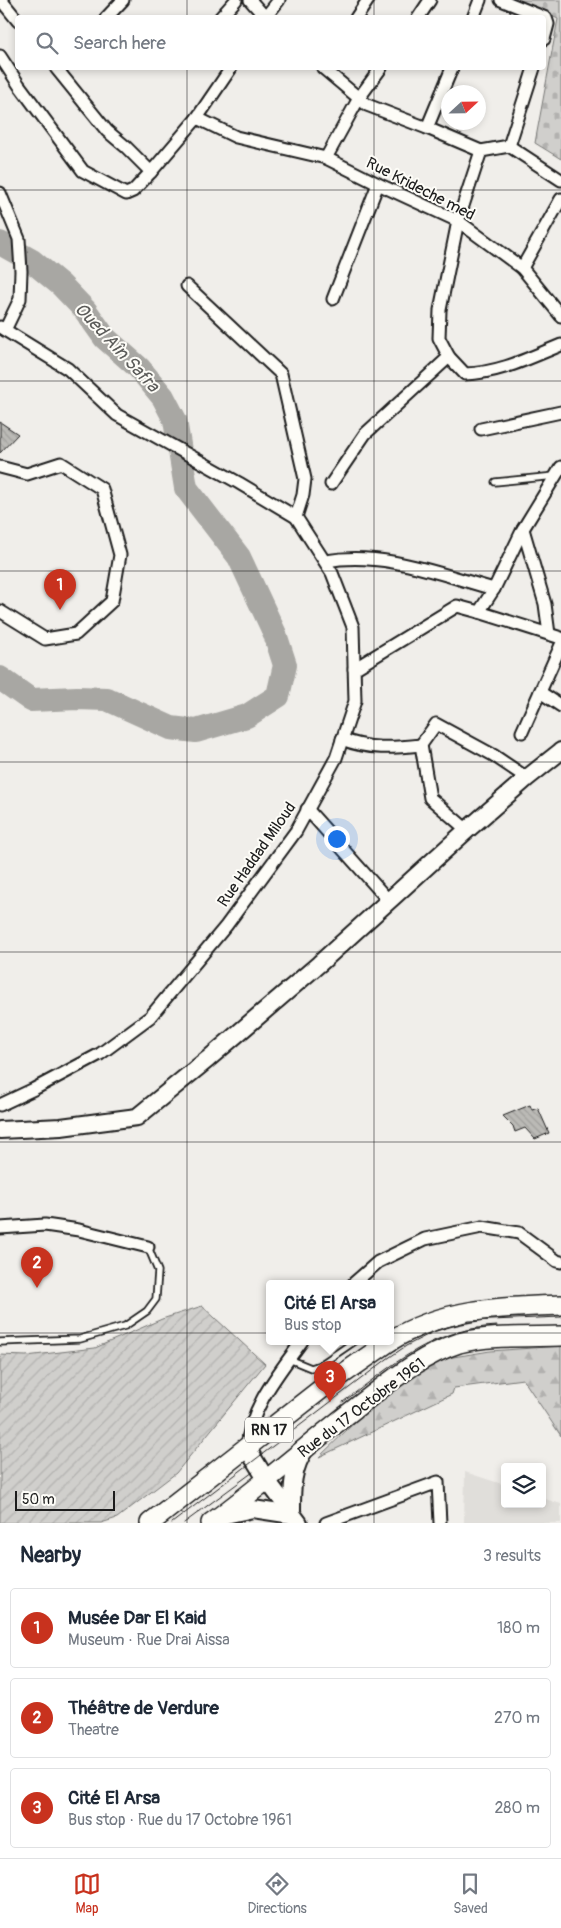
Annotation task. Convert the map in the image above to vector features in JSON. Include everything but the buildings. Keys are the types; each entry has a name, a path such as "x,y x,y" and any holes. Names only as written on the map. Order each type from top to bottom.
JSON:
{"main road":[{"path":"0,1130 61,1127 137,1116 208,1059 319,964 467,830 561,751"},
{"name":"Rue du 17 Octobre 1961","path":"394,1339 422,1324 461,1312 506,1307 561,1305"},
{"name":"Rue du 17 Octobre 1961","path":"215,1520 405,1370 442,1350 460,1343 478,1340 561,1336"},
{"name":"Rue du 17 Octobre 1961","path":"150,1523 320,1390 384,1345"},
{"path":"295,1519 292,1483 298,1460 307,1447"},
{"path":"247,1448 266,1479 295,1519"},
{"path":"215,1520 252,1509 295,1519"}],"street":[{"path":"1,0 15,17"},
{"path":"109,15 123,0"},
{"path":"223,15 236,0"},
{"path":"250,0 264,15"},
{"path":"268,15 279,0"},
{"path":"358,15 368,0"},
{"path":"420,15 430,0"},
{"path":"474,15 480,0"},
{"path":"501,0 538,15"},
{"path":"546,18 548,24 546,32"},
{"path":"0,56 19,85 83,171 126,194 133,190 151,172 197,118 231,70"},
{"path":"58,70 107,131 151,172"},
{"path":"326,70 367,106 427,128 481,151 509,146 561,180"},
{"path":"326,158 359,98 380,70"},
{"path":"427,128 451,70"},
{"path":"509,146 533,70"},
{"name":"Rue Krideche med","path":"197,118 236,137 326,158 458,221 522,268 561,316"},
{"path":"481,151 458,221 440,310 439,338 449,357 465,374 508,368 561,345"},
{"path":"333,299 378,184"},
{"path":"0,194 19,239 20,271 20,299 3,328"},
{"path":"522,268 561,199"},
{"path":"188,286 281,374 305,479 304,496 296,517"},
{"name":"Rue Haddad Miloud","path":"0,1105 100,1054 150,1017 226,926 296,831 336,758 355,701 353,627 326,561 296,517 117,415 68,370 3,328"},
{"path":"331,484 365,434 449,357"},
{"path":"482,429 561,412"},
{"path":"0,479 3,468 27,474 61,463 102,489 120,555 112,601 76,634 45,639 0,611"},
{"path":"480,612 494,589 523,529 559,471"},
{"path":"523,529 545,604 550,634"},
{"path":"326,561 341,558 365,558 396,561 494,589"},
{"path":"354,669 457,606 561,638"},
{"path":"522,732 561,645"},
{"path":"540,692 561,706"},
{"path":"467,830 430,798 421,745 436,724 494,755 527,778"},
{"path":"342,739 358,746 390,748 421,745"},
{"path":"307,810 388,901"},
{"path":"0,1228 45,1225 78,1230 148,1247"},
{"path":"357,1280 378,1262 425,1239 482,1227 519,1233 561,1262"},
{"path":"247,1448 248,1430 269,1386 299,1345"},
{"path":"326,1523 438,1482 440,1523"}],"lane":[{"path":"495,482 559,471"},
{"path":"0,1342 80,1339 125,1326 147,1311 156,1299 158,1271 148,1247"},
{"path":"289,1359 311,1368 320,1365 349,1345"}],"shaded area":[{"path":"465,1472 501,1484 501,1508 546,1508 546,1499 561,1504 561,1523 464,1523"}],"green space":[{"path":"520,0 561,0 561,159 535,143 558,19"},
{"path":"202,1306 265,1364 176,1473 117,1518 101,1523 0,1523 0,1355 26,1356 95,1348 162,1319"},
{"path":"561,1346 561,1436 523,1379 454,1388 452,1394 319,1457 381,1397 441,1359 490,1351"}],"waterway":[{"name":"Oued Aîn Safra","path":"0,243 32,261 61,285 85,310 105,338 139,368 163,397 175,420 186,488 239,557 275,634 285,665 278,696 247,716 196,731 171,728 107,699 31,700 0,678"}],"tram line":[{"path":"172,1523 406,1346 437,1330 469,1321 561,1317"},
{"path":"343,1402 397,1362 433,1341 452,1334 497,1326"},
{"path":"184,1523 253,1472"}],"place":[{"name":"Musée Dar El Kaid","path":"60,610"},
{"name":"Théâtre de Verdure","path":"37,1288"},
{"name":"Cité El Arsa","path":"330,1402"}]}
